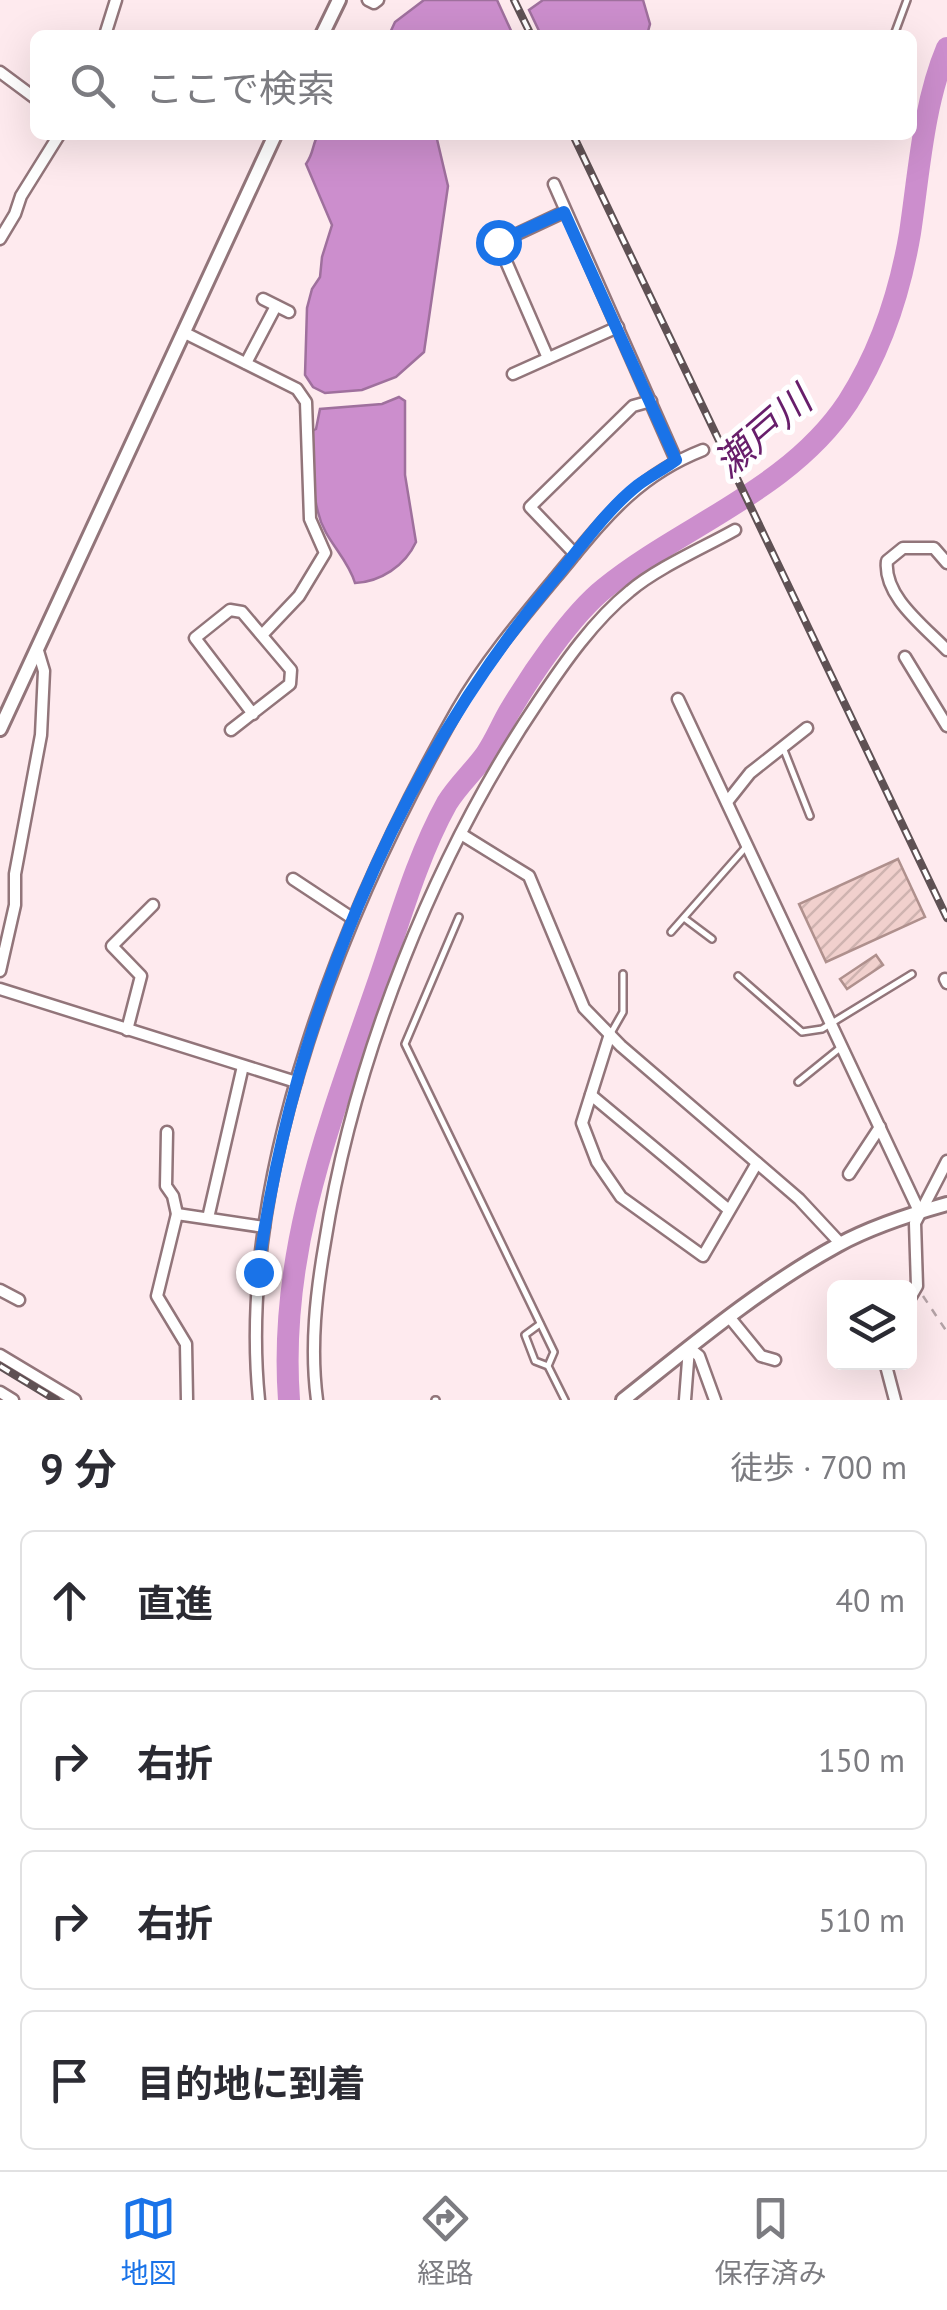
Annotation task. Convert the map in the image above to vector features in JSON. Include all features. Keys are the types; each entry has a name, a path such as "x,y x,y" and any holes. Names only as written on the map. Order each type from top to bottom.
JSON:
{"street":[{"path":"107,30 116,0"},
{"path":"324,30 339,0"},
{"path":"368,0 378,0"},
{"path":"0,72 30,94"},
{"path":"0,239 56,140"},
{"path":"0,729 6,702 38,651 273,140"},
{"path":"554,184 676,460"},
{"path":"548,358 498,242 564,212"},
{"path":"262,300 289,312"},
{"path":"246,363 276,306"},
{"path":"513,374 618,327"},
{"path":"183,332 296,389 306,402 310,518 325,554 299,596 262,635"},
{"path":"575,554 530,507 633,406 651,401"},
{"path":"259,1400 255,1305 264,1226 296,1082 352,918 458,708 515,626 636,486 676,460 703,450"},
{"path":"317,1400 314,1315 331,1202 348,1127 385,1010 461,834 518,732 586,637 630,590 735,530"},
{"path":"946,560 934,548 903,548 888,560 886,575 901,602 947,650"},
{"path":"231,730 253,714 290,684 291,670 242,612 230,610 195,638 253,714"},
{"path":"0,971 15,905 15,874 40,735 44,671 38,651"},
{"path":"904,658 947,726"},
{"path":"678,699 919,1211"},
{"path":"727,802 750,774 807,728"},
{"path":"461,834 529,876 584,1008 799,1199 840,1243"},
{"path":"293,879 352,918"},
{"path":"127,1030 141,976 112,946 153,905"},
{"path":"0,989 296,1082"},
{"path":"610,1034 582,1123 598,1162 621,1197 703,1256 757,1162"},
{"path":"208,1218 242,1066"},
{"path":"591,1096 729,1210"},
{"path":"848,1174 880,1127"},
{"path":"167,1132 166,1186 174,1196 177,1214 157,1296 186,1344 187,1400"},
{"path":"916,1280 915,1222 947,1161"},
{"path":"624,1400 730,1318 840,1243 919,1211 947,1204"},
{"path":"177,1214 264,1226"},
{"path":"0,1290 20,1300"},
{"path":"730,1318 761,1356 774,1360"},
{"path":"685,1400 689,1348"},
{"path":"689,1348 699,1356 716,1400"},
{"path":"0,1355 75,1400"},
{"path":"887,1370 895,1400"},
{"path":"0,1392 13,1400"}],"lane":[{"path":"896,30 906,0"},
{"path":"783,748 810,816"},
{"path":"671,932 748,846"},
{"path":"459,917 405,1044 554,1352 548,1366"},
{"path":"684,918 712,939"},
{"path":"610,1034 623,1012 623,974"},
{"path":"738,976 802,1032 822,1029 912,974"},
{"path":"798,1082 842,1046"},
{"path":"540,1324 524,1336 535,1361 548,1366 564,1400"}],"path":[{"path":"917,1287 947,1332"}],"shaded area":[{"path":"424,0 497,0 511,30 391,30 395,22"},
{"path":"543,0 643,0 650,24 648,30 539,30 529,10"},
{"path":"316,140 437,140 448,186 424,352 396,377 362,390 325,393 313,387 305,375 307,308 320,277 332,225 306,164"},
{"path":"399,397 405,401 405,475 416,542 391,571 374,580 355,583 318,512 312,431 316,429 320,409 382,404"}],"building":[{"path":"898,859 925,917 826,962 799,904"},
{"path":"876,955 883,965 847,989 840,979"}],"waterway":[{"name":"瀬戸川","path":"289,1400 292,1291 312,1186 401,913 436,824 451,796 489,749 540,664 592,600 635,566 766,483 824,433 848,402 879,342 901,277 927,116 947,48"}],"railway":[{"path":"514,0 529,30"},
{"path":"575,140 947,918"},
{"path":"0,1366 56,1400"}],"route":[{"path":"258,1272 266,1211 296,1082 352,918 407,806 458,708 515,626 636,486 676,460 564,212 498,242"}]}
